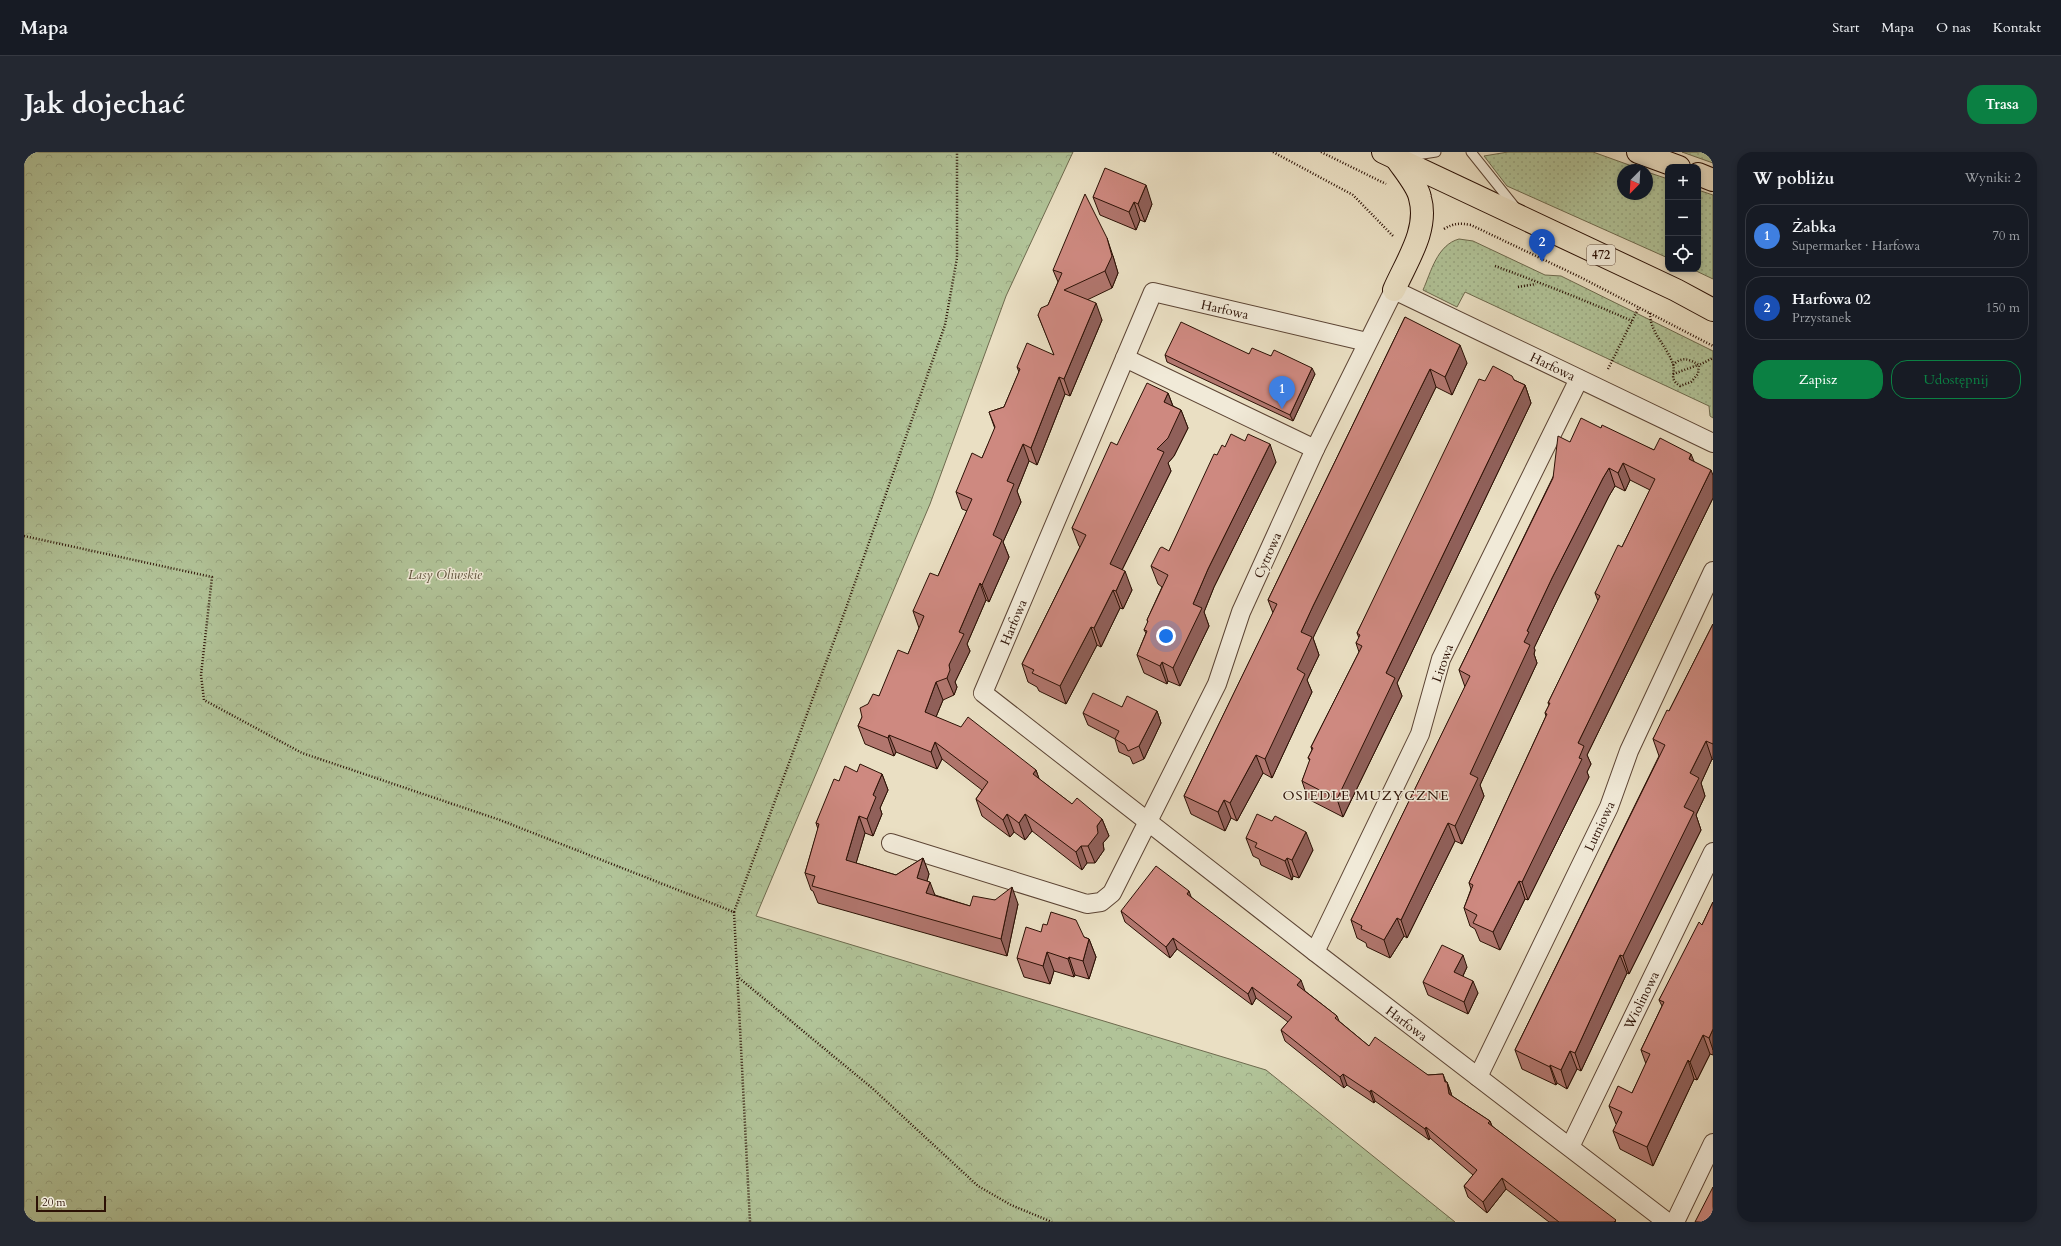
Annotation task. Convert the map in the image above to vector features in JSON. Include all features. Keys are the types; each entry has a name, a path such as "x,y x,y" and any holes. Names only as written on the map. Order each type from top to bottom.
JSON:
{"main road":[{"path":"1638,152 1671,164"},
{"name":"472","path":"1390,155 1676,290 1713,310"},
{"path":"1390,155 1420,196 1422,218 1419,235 1394,290"},
{"path":"1701,175 1713,180"}],"street":[{"name":"Cytrowa","path":"1148,823 1217,684 1241,612 1315,449 1394,290"},
{"name":"Harfowa","path":"1394,290 1713,443"},
{"name":"Harfowa","path":"1367,342 1153,292 983,693 1148,823 1667,1222"},
{"path":"1125,358 1315,449"},
{"name":"Lirowa","path":"1315,952 1420,734 1441,659 1579,378"},
{"name":"Lutniowa","path":"1478,1077 1609,807 1629,751 1713,571"},
{"path":"891,843 1087,904 1101,902 1112,893 1148,823"},
{"name":"Wiolinowa","path":"1570,1147 1713,852"},
{"path":"1675,1222 1713,1143"}],"lane":[{"path":"1390,155 1436,152"},
{"path":"1471,152 1524,219"}],"path":[{"path":"750,1222 734,912 845,611 945,325 957,258 957,152"},
{"path":"1273,152 1353,195 1387,232 1400,242"},
{"path":"1321,152 1392,187"},
{"path":"1439,232 1452,224 1460,222 1471,225 1639,307 1713,346"},
{"path":"1495,266 1558,289 1632,321"},
{"path":"1518,287 1539,283"},
{"path":"1598,388 1639,307"},
{"path":"1650,313 1650,323 1673,365 1674,383 1680,386 1685,386 1698,374 1699,365"},
{"path":"1673,374 1699,365 1713,358"},
{"path":"1673,365 1678,360 1688,359 1699,365"},
{"path":"24,536 212,577 201,675 204,700 228,714 302,753 500,820 734,912"},
{"path":"738,978 872,1088 978,1186 1011,1205 1052,1222"}],"green space":[{"name":"Lasy Oliwskie","path":"24,152 1073,152 1006,296 930,504 756,916 1266,1070 1455,1222 24,1222"},
{"path":"1508,152 1593,152 1626,164 1617,164 1617,200 1653,200 1653,174 1665,178 1665,257 1507,186 1484,156"},
{"path":"1682,152 1705,152 1713,155 1713,163"},
{"path":"1701,191 1713,195 1713,279 1698,272 1701,272"},
{"path":"1459,239 1473,241 1545,275 1561,276 1713,351 1713,418 1710,416 1709,406 1465,292 1457,307 1423,290 1440,253 1451,242"}],"building":[{"path":"1105,168 1146,185 1138,204 1134,202 1129,212 1093,197"},
{"path":"1085,194 1107,238 1112,256 1105,271 1064,290 1096,303 1064,379 1059,377 1031,448 1023,444 1007,481 1014,484 993,535 1002,540 982,585 980,583 959,632 964,634 949,665 950,670 947,678 936,682 925,712 961,727 968,717 1036,770 1033,774 1072,804 1077,798 1102,819 1097,826 1098,833 1088,846 1081,846 1076,852 1025,814 1019,823 1007,814 1003,820 976,799 988,782 935,742 931,752 889,735 888,738 858,726 862,717 860,708 868,704 873,694 879,696 898,650 908,654 924,616 913,611 930,573 938,576 972,499 956,492 972,453 982,458 995,427 989,412 1004,407 1020,369 1017,367 1027,343 1054,355 1038,315 1041,308 1048,305 1062,273 1053,270"},
{"path":"1405,317 1460,345 1445,377 1430,369 1313,606 1301,632 1312,637 1297,669 1305,674 1265,759 1256,755 1230,803 1224,800 1218,812 1184,796 1277,604 1268,600"},
{"path":"1181,322 1249,354 1252,348 1271,356 1274,350 1312,368 1290,415 1165,355"},
{"path":"1493,366 1512,376 1514,380 1525,385 1386,673 1395,678 1337,799 1302,781 1310,759 1308,758 1313,748 1311,747 1362,646 1356,643 1360,635 1357,633 1479,379 1485,381"},
{"path":"1147,383 1168,393 1164,402 1181,410 1168,438 1157,449 1164,452 1110,564 1125,571 1116,591 1113,590 1094,628 1091,627 1060,686 1032,673 1034,670 1022,664 1086,535 1072,528 1111,442 1117,445"},
{"path":"1581,418 1601,428 1602,425 1654,450 1660,438 1691,454 1689,459 1711,470 1578,743 1584,746 1579,758 1582,759 1522,882 1519,881 1493,932 1473,923 1477,915 1464,908 1473,885 1469,883 1547,714 1545,713 1550,703 1548,703 1600,596 1595,593 1618,545 1622,547 1655,479 1623,463 1618,473 1609,468 1603,478 1527,631 1529,632 1524,642 1530,645 1470,774 1478,778 1455,826 1448,823 1401,920 1397,918 1384,940 1361,929 1362,926 1351,920 1470,676 1459,670 1553,478 1558,436 1570,442"},
{"path":"1231,434 1245,441 1248,434 1270,444 1208,569 1193,604 1202,608 1173,668 1162,662 1160,666 1137,655 1147,631 1144,630 1148,621 1147,620 1168,575 1151,566 1160,548 1162,547 1169,551 1214,454 1217,455 1222,445 1225,447"},
{"path":"1713,624 1713,744 1706,741 1690,773 1699,778 1684,807 1694,812 1623,956 1620,955 1575,1053 1570,1051 1561,1070 1550,1065 1550,1067 1515,1050 1665,745 1653,739 1667,710 1669,711"},
{"path":"1093,693 1122,707 1127,696 1157,711 1139,746 1128,751 1125,745 1115,739 1119,731 1083,713"},
{"path":"860,764 882,774 873,795 876,797 867,819 859,816 846,860 896,875 923,858 917,878 930,882 926,893 970,906 973,896 995,900 1012,887 1001,939 812,886 815,876 805,873 819,824 816,823 834,779 839,781 845,766 857,772"},
{"path":"1257,814 1272,821 1275,816 1306,832 1292,860 1287,858 1285,861 1255,847 1257,843 1246,838"},
{"path":"1156,866 1189,891 1187,894 1301,980 1297,985 1337,1016 1335,1018 1369,1046 1375,1037 1428,1075 1443,1074 1445,1082 1447,1082 1449,1094 1490,1121 1488,1123 1616,1220 1614,1222 1559,1222 1502,1178 1483,1202 1464,1186 1477,1170 1426,1127 1425,1129 1371,1090 1370,1092 1343,1074 1340,1077 1281,1030 1292,1017 1252,987 1248,994 1173,938 1166,947 1121,911"},
{"path":"1713,902 1713,1029 1709,1038 1703,1035 1690,1062 1688,1060 1647,1147 1613,1131 1622,1112 1609,1106 1618,1086 1632,1093 1650,1054 1641,1050 1664,1002 1659,1000 1699,922 1702,925"},
{"path":"1051,912 1076,920 1084,937 1089,939 1083,961 1069,957 1068,959 1047,952 1043,966 1017,958 1026,927 1041,932 1043,924 1047,925"},
{"path":"1442,945 1463,955 1454,972 1473,981 1464,1002 1423,982"},
{"path":"1713,1187 1713,1222 1695,1222"}],"place":[{"name":"Harfowa 02","path":"1542,262"},
{"name":"Żabka","path":"1282,409"}],"district":[{"name":"OSIEDLE MUZYCZNE","path":"1366,795"}]}
